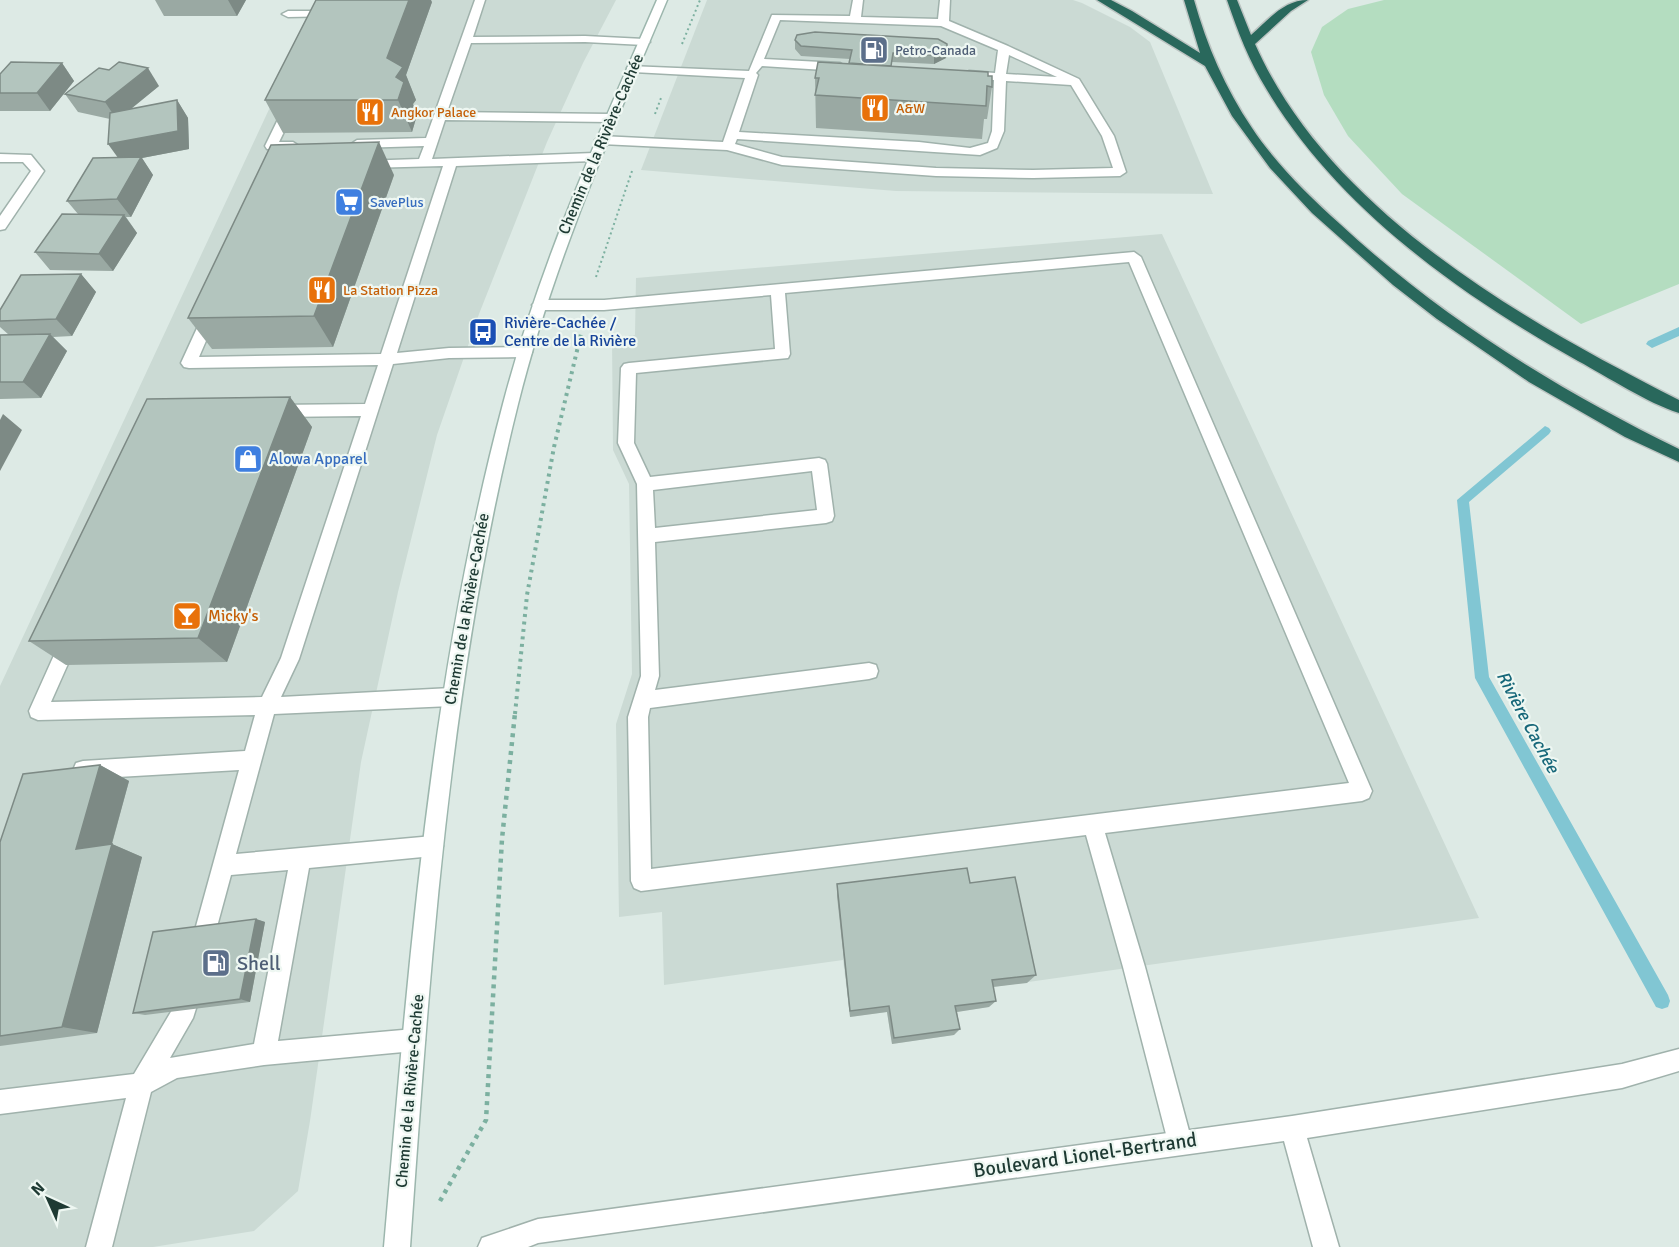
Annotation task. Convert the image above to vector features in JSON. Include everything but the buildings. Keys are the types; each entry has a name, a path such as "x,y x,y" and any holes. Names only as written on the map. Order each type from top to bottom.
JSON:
{"highway":[{"path":"1102,0 1139,19 1208,63"},
{"path":"1189,0 1208,63 1239,118 1260,148 1301,194 1364,254 1444,316 1502,356 1560,392 1679,456"},
{"path":"1232,0 1248,44 1268,83 1299,129 1320,155 1379,214 1440,262 1516,316 1583,356 1679,407"},
{"path":"1248,44 1287,9 1303,0"}],"street":[{"path":"288,14 332,19 342,0"},
{"path":"424,163 480,0"},
{"name":"Chemin de la Rivière-Cachée","path":"397,1247 433,846 451,697 479,535 525,352 568,218 662,0"},
{"path":"855,20 858,0"},
{"path":"943,23 945,0"},
{"path":"776,17 943,23 1004,48 1075,82 1091,104 1106,134 1120,172 1034,174 924,171 782,161 729,140 776,17"},
{"path":"876,36 879,21"},
{"path":"466,40 585,39 644,42"},
{"path":"601,140 729,140 919,146 957,152 980,151 993,145 997,140 1004,48"},
{"path":"758,62 850,68"},
{"path":"633,68 752,75"},
{"path":"960,75 1075,82"},
{"path":"295,95 271,146 305,145"},
{"path":"440,116 610,118"},
{"path":"339,144 430,142"},
{"path":"357,165 594,157"},
{"path":"0,158 26,158 38,171 0,226"},
{"path":"99,1247 141,1085 186,1010 267,706 290,659 451,162"},
{"path":"539,305 604,305 778,289 1134,257 1362,791 641,882 638,717 650,676 647,536 645,484 626,443 629,368 783,354 778,289"},
{"path":"219,297 189,363 387,359 450,353 525,352"},
{"path":"254,412 370,410"},
{"path":"645,484 819,464 826,516 647,536"},
{"path":"76,626 38,711 267,706 451,697"},
{"path":"643,700 869,671"},
{"path":"69,771 252,760"},
{"path":"1093,825 1134,967 1180,1142"},
{"path":"223,865 433,846"},
{"path":"264,1054 300,859"},
{"path":"0,1102 141,1085 176,1066 264,1054 414,1040"},
{"name":"Boulevard Lionel-Bertrand","path":"491,1247 538,1231 1292,1128 1622,1076 1679,1060"},
{"path":"1292,1128 1326,1247"}],"path":[{"path":"679,52 700,0"},
{"path":"652,122 664,89"},
{"path":"594,283 633,166"},
{"path":"435,1208 486,1120 502,838 527,595 554,447 582,327"}],"shaded area":[{"path":"320,0 616,0 583,63 547,142 479,314 437,435 398,592 361,762 298,1191 254,1231 153,1247 0,1247 0,686"},
{"path":"707,0 1073,0 1082,3 1130,27 1150,42 1213,194 896,191 641,170"},
{"path":"1162,234 1479,918 986,988 989,1007 950,1013 954,1035 892,1044 887,1012 850,1017 843,960 664,985 662,912 619,917 616,724 632,674 629,484 613,450 612,338 635,335 636,278"}],"green space":[{"path":"1384,0 1679,0 1679,284 1581,324 1402,194 1348,136 1324,95 1311,52 1322,27 1348,9"}],"waterway":[{"name":"Rivière Cachée","path":"1652,344 1679,331"},
{"name":"Rivière Cachée","path":"1545,431 1463,500 1482,678 1662,1001"}],"place":[{"name":"Petro-Canada","path":"874,50"},
{"name":"A&W","path":"875,108"},
{"name":"Angkor Palace","path":"370,112"},
{"name":"SavePlus","path":"349,202"},
{"name":"La Station Pizza","path":"322,290"},
{"name":"Rivière-Cachée / Centre de la Rivière","path":"483,332"},
{"name":"Alowa Apparel","path":"248,459"},
{"name":"Micky's","path":"187,616"},
{"name":"Shell","path":"216,963"}]}
